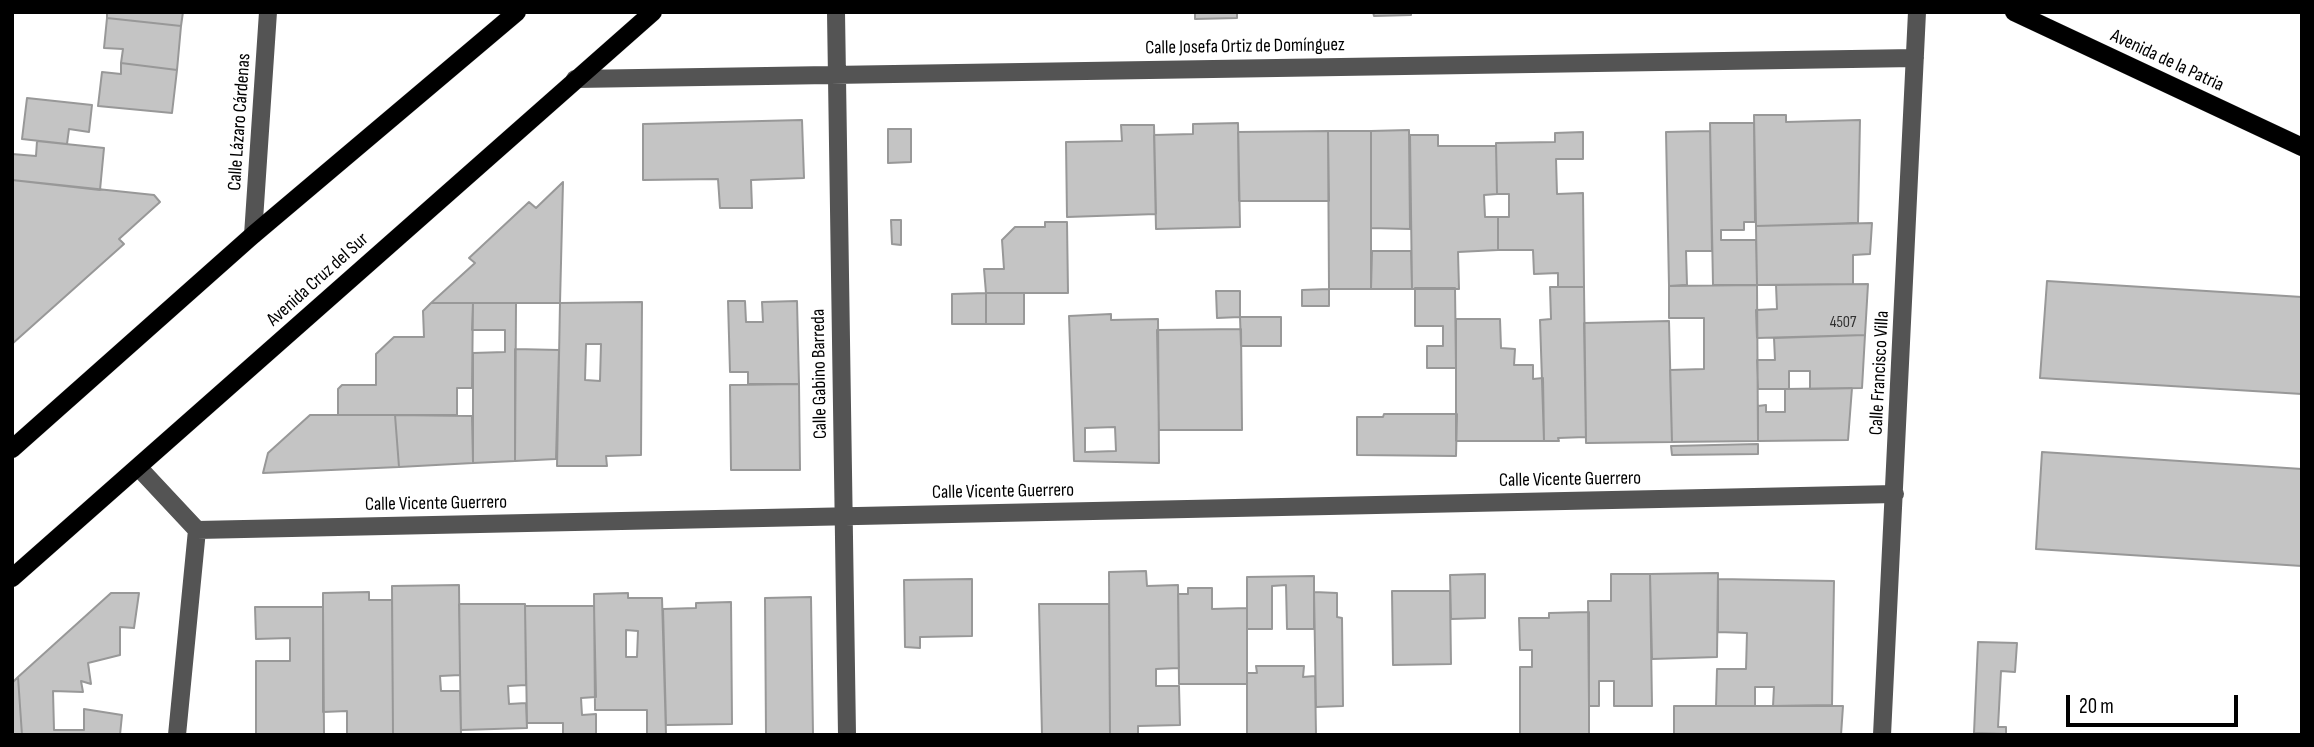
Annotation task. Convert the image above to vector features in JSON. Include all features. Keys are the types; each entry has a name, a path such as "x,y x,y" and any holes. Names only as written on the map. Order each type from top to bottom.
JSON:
{"main road":[{"path":"12,449 253,234 517,12"},
{"name":"Avenida Cruz del Sur","path":"12,578 653,12"},
{"name":"Avenida de la Patria","path":"2014,12 2302,147"}],"street":[{"name":"Calle Lázaro Cárdenas","path":"253,234 268,12"},
{"name":"Calle Gabino Barreda","path":"836,12 847,735"},
{"name":"Calle Francisco Villa","path":"1882,735 1917,12"},
{"name":"Calle Josefa Ortiz de Domínguez","path":"575,79 1914,58"},
{"path":"139,468 197,530 177,735"},
{"name":"Calle Vicente Guerrero","path":"197,530 1895,494"}],"building":[{"path":"107,12 183,12 181,26 107,18"},
{"path":"1195,12 1237,12 1237,18 1195,19"},
{"path":"1373,12 1411,12 1411,15 1374,16"},
{"path":"107,18 181,26 177,70 121,63 123,49 104,48"},
{"path":"121,63 177,70 172,113 98,106 102,72 121,74"},
{"path":"27,98 92,105 89,132 69,129 67,144 22,139"},
{"path":"1754,115 1786,115 1786,122 1860,120 1858,223 1756,226"},
{"path":"802,120 804,178 751,180 752,208 720,208 718,179 643,180 643,124"},
{"path":"1238,123 1240,227 1156,229 1154,135 1193,134 1193,124"},
{"path":"1710,123 1754,123 1755,222 1744,222 1744,230 1721,230 1721,240 1756,240 1757,285 1713,285"},
{"path":"1121,125 1154,125 1156,214 1067,217 1066,142 1122,141"},
{"path":"888,129 911,129 911,162 888,163"},
{"path":"1409,130 1410,229 1371,228 1371,131"},
{"path":"1328,131 1371,131 1371,289 1329,289"},
{"path":"1328,131 1329,201 1239,201 1238,132"},
{"path":"1710,131 1712,251 1686,251 1687,285 1669,286 1666,132"},
{"path":"1583,132 1583,159 1556,159 1557,194 1583,193 1584,287 1558,287 1558,273 1534,274 1533,250 1498,250 1498,217 1509,217 1509,194 1497,194 1496,143 1555,142 1555,133"},
{"path":"1410,135 1438,135 1438,146 1496,146 1497,194 1484,195 1485,217 1498,217 1498,250 1458,252 1459,289 1412,289"},
{"path":"37,141 104,148 100,190 12,180 12,154 36,156"},
{"path":"12,180 154,195 160,202 119,239 124,244 12,344"},
{"path":"563,182 560,303 431,303 475,263 469,258 529,202 536,208"},
{"path":"891,220 901,220 901,245 892,244"},
{"path":"1045,222 1067,222 1068,293 986,293 984,269 1004,269 1002,240 1015,227 1045,227"},
{"path":"1872,223 1870,254 1853,255 1853,284 1757,285 1756,226"},
{"path":"1372,251 1411,251 1412,289 1371,289"},
{"path":"2047,281 2302,297 2302,394 2040,378"},
{"path":"1868,284 1865,335 1757,338 1756,310 1777,309 1776,285"},
{"path":"1757,285 1758,441 1672,442 1670,370 1704,369 1704,318 1669,318 1669,286"},
{"path":"1550,287 1584,287 1586,437 1558,438 1559,441 1544,441 1540,320 1551,319"},
{"path":"1415,288 1455,288 1456,368 1427,368 1427,346 1443,346 1443,326 1415,326"},
{"path":"1329,289 1329,306 1302,306 1302,290"},
{"path":"1216,291 1240,291 1240,317 1217,318"},
{"path":"986,293 1024,293 1024,324 986,324"},
{"path":"986,293 986,324 952,324 952,294"},
{"path":"728,301 745,301 746,322 763,322 762,302 797,301 799,384 748,384 748,372 730,372"},
{"path":"642,302 641,455 606,456 607,466 557,466 560,303","holes":["586,344 601,344 600,381 585,380"]},
{"path":"431,303 473,303 472,388 457,388 457,415 338,415 338,389 342,385 376,385 376,354 394,337 424,337 423,311"},
{"path":"473,303 516,303 515,461 473,463 473,353 505,352 505,330 472,330"},
{"path":"1111,314 1111,320 1158,319 1159,463 1074,461 1069,316","holes":["1115,427 1116,451 1085,452 1085,428"]},
{"path":"1240,317 1281,317 1281,346 1241,346"},
{"path":"1456,319 1500,319 1501,348 1515,349 1514,365 1533,365 1533,379 1543,378 1544,441 1456,441"},
{"path":"1669,321 1672,442 1586,443 1584,323"},
{"path":"1241,329 1242,430 1159,430 1157,330"},
{"path":"1865,335 1862,388 1810,389 1810,371 1789,371 1789,389 1758,389 1757,360 1775,360 1774,338"},
{"path":"515,349 559,350 556,459 515,461"},
{"path":"799,384 800,470 731,470 730,385"},
{"path":"1852,388 1848,440 1758,441 1758,406 1766,405 1766,412 1785,412 1785,389"},
{"path":"1384,414 1457,414 1456,456 1357,455 1357,417 1383,417"},
{"path":"310,415 395,415 399,467 263,473 268,453"},
{"path":"395,415 472,416 473,463 399,467"},
{"path":"1758,444 1758,454 1672,455 1671,446"},
{"path":"2042,452 2302,469 2302,566 2036,549"},
{"path":"1146,571 1147,586 1178,585 1179,668 1156,669 1156,686 1179,686 1180,725 1138,726 1138,735 1110,735 1109,572"},
{"path":"1718,573 1717,657 1652,659 1650,574"},
{"path":"1485,574 1485,618 1451,619 1450,575"},
{"path":"1611,574 1650,574 1652,706 1614,706 1614,681 1599,681 1599,706 1589,706 1588,601 1611,601"},
{"path":"1314,576 1314,629 1287,629 1286,585 1272,586 1272,629 1247,629 1247,577"},
{"path":"972,579 972,636 920,637 920,648 905,647 904,580"},
{"path":"1718,579 1834,581 1832,705 1773,706 1774,687 1755,687 1755,706 1716,706 1717,669 1746,669 1747,633 1718,632"},
{"path":"459,585 460,675 440,676 441,691 460,691 461,735 393,735 392,586"},
{"path":"1188,588 1212,588 1212,609 1247,608 1247,684 1179,684 1178,594 1188,594"},
{"path":"1392,591 1450,591 1451,664 1393,665"},
{"path":"369,592 369,600 392,600 393,735 347,735 347,711 323,712 323,593"},
{"path":"1314,592 1337,593 1337,617 1342,618 1343,706 1316,707"},
{"path":"111,593 139,593 134,628 120,627 120,655 88,663 91,684 81,681 83,692 53,691 54,730 84,730 84,709 122,715 120,735 22,735 18,677"},
{"path":"628,593 628,598 662,598 666,735 647,735 647,710 595,710 594,594","holes":["626,630 638,631 637,657 626,657"]},
{"path":"811,597 813,735 766,735 765,598"},
{"path":"731,602 732,724 666,725 663,609 696,608 696,603"},
{"path":"459,604 525,604 526,685 508,686 509,704 526,703 527,728 461,730"},
{"path":"1039,604 1109,604 1110,735 1042,735"},
{"path":"525,606 594,606 596,697 581,698 582,715 596,714 596,735 563,735 563,723 527,723"},
{"path":"255,607 323,607 324,735 256,735 256,661 290,661 290,638 256,639"},
{"path":"1589,612 1589,734 1520,735 1520,667 1532,667 1532,650 1520,650 1519,618 1549,618 1549,613"},
{"path":"1978,642 2017,643 2015,672 2001,671 1998,727 2006,727 2006,734 1974,733"},
{"path":"1256,666 1304,666 1303,677 1315,676 1316,735 1247,735 1247,673 1257,673"},
{"path":"18,677 22,735 12,735 12,683"},
{"path":"1674,706 1843,706 1841,735 1674,735"}]}
